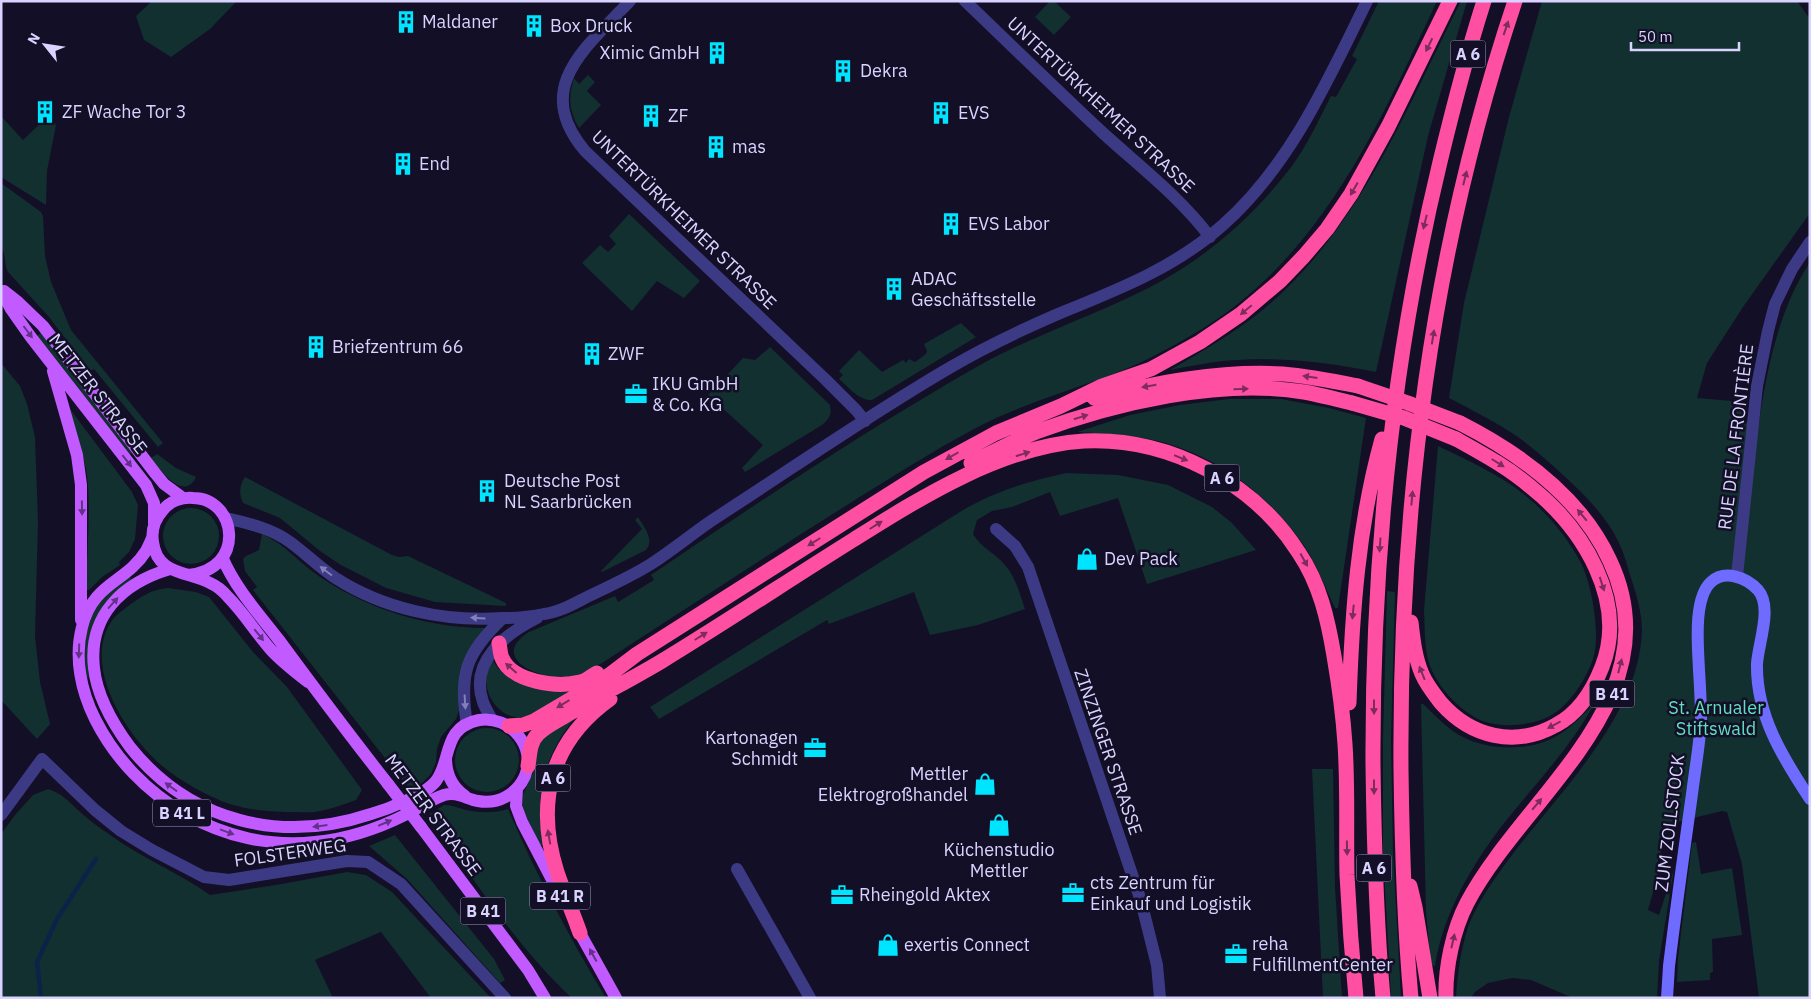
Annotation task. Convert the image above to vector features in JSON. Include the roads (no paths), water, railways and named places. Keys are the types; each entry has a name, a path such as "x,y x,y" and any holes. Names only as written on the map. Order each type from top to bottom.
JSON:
{"highway":[{"name":"A 6","path":"637,654 924,472 962,450 1102,386 1152,369 1200,342 1240,314 1280,281 1304,256 1327,229 1351,194 1388,127 1450,1"},
{"name":"A 6","path":"1382,998 1374,860 1374,673 1380,543 1396,392 1423,233 1453,106 1484,1"},
{"name":"A 6","path":"1411,998 1404,917 1402,856 1402,678 1407,546 1416,451 1439,295 1451,235 1497,56 1515,1"},
{"name":"A 6","path":"1061,406 1124,390 1173,381 1247,374 1282,374 1358,386"},
{"name":"B 41","path":"1358,386 1460,423 1491,439 1547,480 1580,513 1596,534 1618,576 1622,598 1626,626 1623,653 1615,687 1599,720 1572,761 1487,869 1467,903 1458,923 1452,944 1446,998"},
{"name":"A 6","path":"580,933 557,872 551,848 547,810 549,789 562,754 574,732 594,711 660,662 929,492 968,464 1035,433 1084,416 1177,395 1223,390 1249,389 1303,392 1352,403 1404,418 1456,439 1502,465 1533,488 1560,515 1582,542 1595,565 1609,610 1609,636 1606,659 1595,686 1577,710 1557,725 1535,734 1507,738 1472,729 1451,714 1434,695 1422,674 1414,645 1407,546"},
{"path":"1356,998 1347,876 1345,747 1349,708 1352,624 1360,546 1372,477 1396,392"},
{"name":"A 6","path":"929,492 1001,460 1051,445 1084,442 1117,442 1147,447 1202,466 1231,483 1251,498 1272,518 1301,555 1313,578 1324,607 1331,638 1340,692 1345,747"},
{"path":"499,643 502,658 509,668 520,675 550,684 564,685 582,682 637,654"},
{"path":"508,726 523,725 534,721 600,682 637,654"},
{"path":"528,766 531,743 539,734 607,691 660,662"},
{"path":"1402,856 1415,907 1430,998"}],"main road":[{"name":"METZER STRASSE","path":"1,290 16,316 146,485 154,503 152,538"},
{"name":"METZER STRASSE","path":"1,290 18,302 43,326 155,473 164,484 183,498"},
{"path":"50,360 77,455 81,485 82,627"},
{"name":"METZER STRASSE","path":"154,524 164,508 183,498 196,498 210,502 219,510 224,518"},
{"path":"188,575 206,572 222,559 228,549 230,537 224,518"},
{"path":"152,538 159,558 170,569"},
{"name":"B 41 L","path":"152,538 145,554 130,569 97,595 89,608 82,627 78,650 80,676 84,692 101,731 130,772 148,789 184,814 206,824 233,834 288,844 342,838 372,829 445,795 455,793 469,798"},
{"name":"METZER STRASSE","path":"222,559 232,577 308,682 388,784 528,970 545,997"},
{"name":"METZER STRASSE","path":"170,569 210,582 219,588 229,597 271,650 308,682"},
{"name":"B 41 L","path":"170,569 138,582 116,599 106,611 100,623 95,639 93,658 95,675 101,695 117,729 149,768 172,789 207,809 238,819 285,828 331,825 369,815 412,797 435,782 446,756"},
{"path":"479,720 492,720 508,726 523,741 527,753 528,766 524,778 517,789 506,797 494,802 481,802 469,798 458,791 450,781 446,768 446,756 450,743 457,732 467,725 479,720"},
{"name":"B 41 R","path":"517,789 516,806 522,822 616,998"}],"street":[{"name":"UNTERTÜRKHEIMER STRASSE","path":"630,1 582,52 568,72 563,86 562,105 570,130 585,151 826,380 865,421"},
{"name":"UNTERTÜRKHEIMER STRASSE","path":"965,1 1179,202 1210,236"},
{"path":"492,720 483,702 480,684 483,668 490,654 499,643 518,628 544,614 586,598 650,564 705,525 951,366 993,344 1130,285 1177,258 1210,236 1249,200 1284,157 1316,101 1367,1"},
{"name":"RUE DE LA FRONTIÈRE","path":"1737,576 1757,386 1768,331 1775,304 1792,269 1810,242"},
{"path":"224,518 270,530 334,577 388,603 433,615 482,619 544,614"},
{"name":"ZINZINGER STRASSE","path":"996,529 1015,546 1028,567 1140,901 1157,965 1160,998"},
{"name":"ZUM ZOLLSTOCK","path":"1667,998 1669,966 1701,719 1697,622 1704,593 1711,582 1723,576 1737,576"},
{"path":"1737,576 1759,591 1764,602 1765,615 1757,664 1763,711 1772,735 1788,766 1810,799"},
{"path":"467,725 464,680 469,659 488,632 503,618"},
{"name":"FOLSTERWEG","path":"1,815 42,759 95,810 122,831 152,850 204,877 229,880 347,861 368,862 401,884 505,998"},
{"path":"737,870 810,998"}],"waterway":[{"path":"41,998 37,962 57,919 96,859"}],"place":[{"name":"Maldaner","path":"406,22"},
{"name":"Box Druck","path":"534,26"},
{"name":"Ximic GmbH","path":"717,53"},
{"name":"Dekra","path":"843,71"},
{"name":"ZF Wache Tor 3","path":"45,112"},
{"name":"EVS","path":"941,113"},
{"name":"ZF","path":"651,116"},
{"name":"mas","path":"716,147"},
{"name":"End","path":"403,164"},
{"name":"EVS Labor","path":"951,224"},
{"name":"ADAC Geschäftsstelle","path":"894,289"},
{"name":"Briefzentrum 66","path":"316,347"},
{"name":"ZWF","path":"592,354"},
{"name":"IKU GmbH & Co. KG","path":"636,394"},
{"name":"Deutsche Post NL Saarbrücken","path":"487,491"},
{"name":"Dev Pack","path":"1087,559"},
{"name":"Kartonagen Schmidt","path":"815,748"},
{"name":"Mettler Elektrogroßhandel","path":"985,784"},
{"name":"Küchenstudio Mettler","path":"999,825"},
{"name":"cts Zentrum für Einkauf und Logistik","path":"1073,893"},
{"name":"Rheingold Aktex","path":"842,895"},
{"name":"exertis Connect","path":"888,945"},
{"name":"reha FulfillmentCenter","path":"1236,954"}],"park label":[{"name":"St. Arnualer Stiftswald","path":"1716,718"}]}
